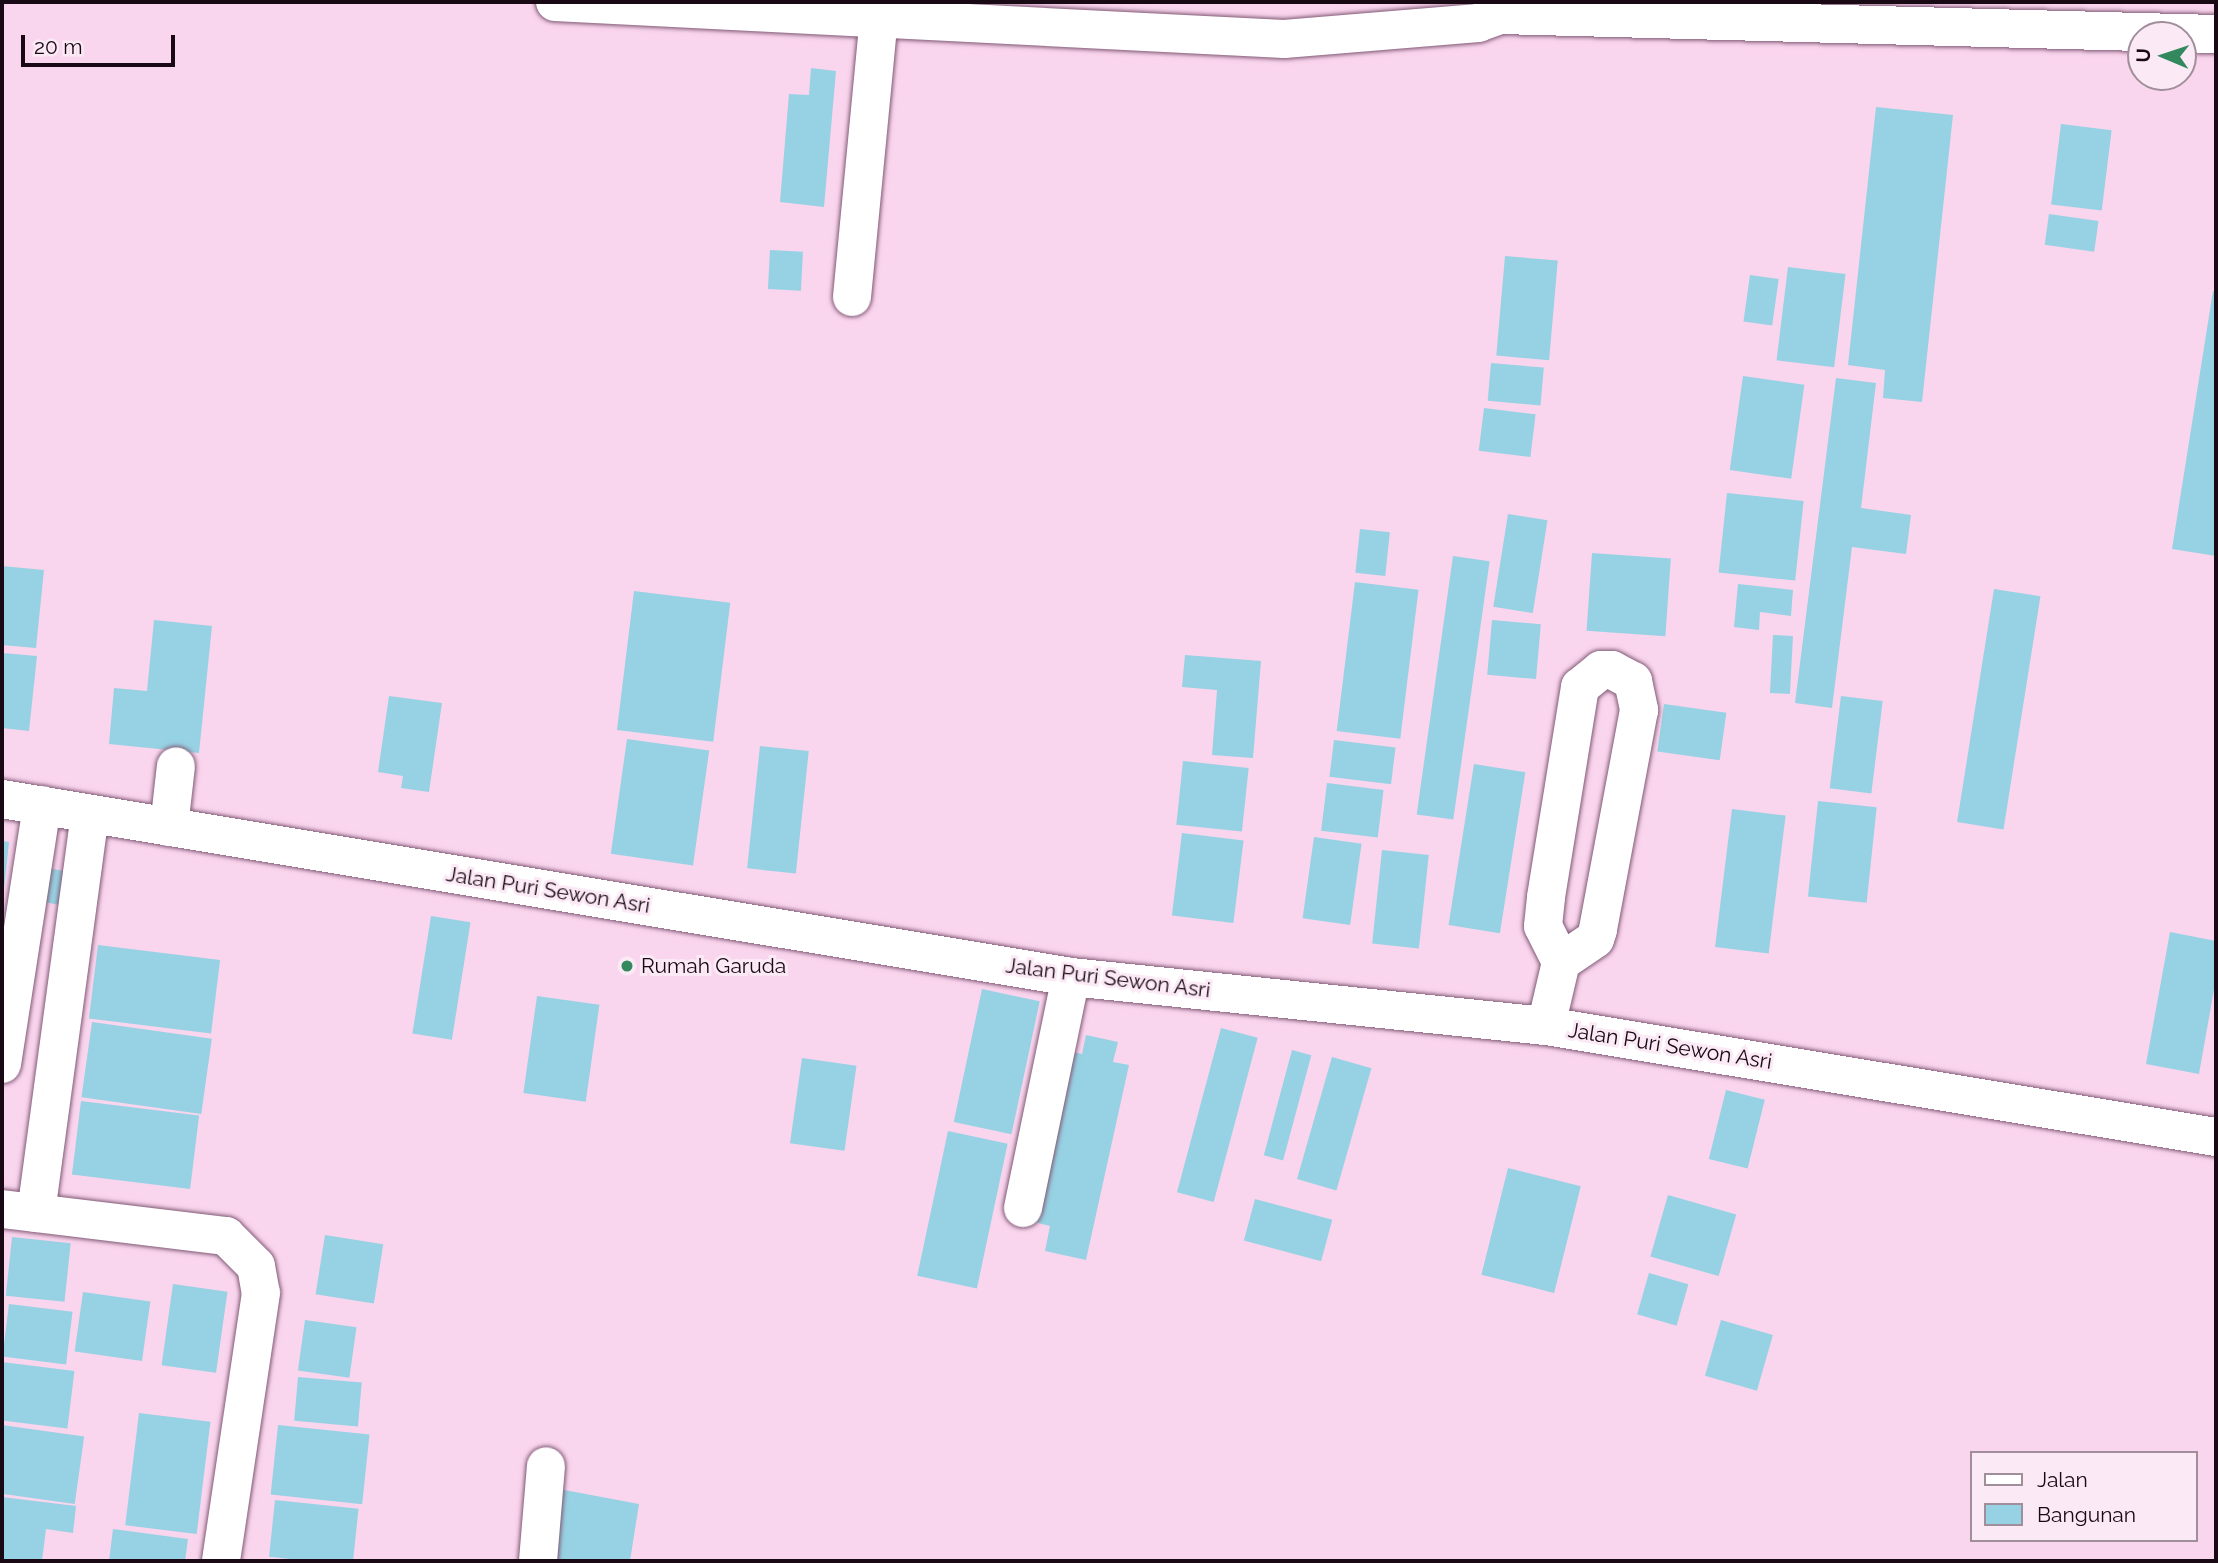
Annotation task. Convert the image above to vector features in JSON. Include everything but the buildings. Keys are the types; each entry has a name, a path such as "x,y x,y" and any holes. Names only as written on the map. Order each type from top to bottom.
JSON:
{"street":[{"path":"576,3 879,18 1070,14 1284,39 1478,23 1505,8 1822,11 2216,34"},
{"path":"852,296 879,18"},
{"path":"1546,1026 1561,962 1543,926 1580,687 1601,670 1612,670 1633,681 1638,702 1625,779 1595,939 1561,962"},
{"path":"169,827 176,766"},
{"path":"1566,773 1625,779"},
{"name":"Jalan Puri Sewon Asri","path":"2,799 1071,977 1546,1026 2216,1137"},
{"path":"2,1064 42,806"},
{"path":"90,815 53,1088 19,1211 226,1236 256,1266 261,1293 221,1561"},
{"path":"21,933 71,941"},
{"path":"1023,1208 1071,977"},
{"path":"2,1080 53,1088"},
{"path":"538,1561 546,1466"}],"place":[{"name":"Rumah Garuda","path":"627,966"}]}
